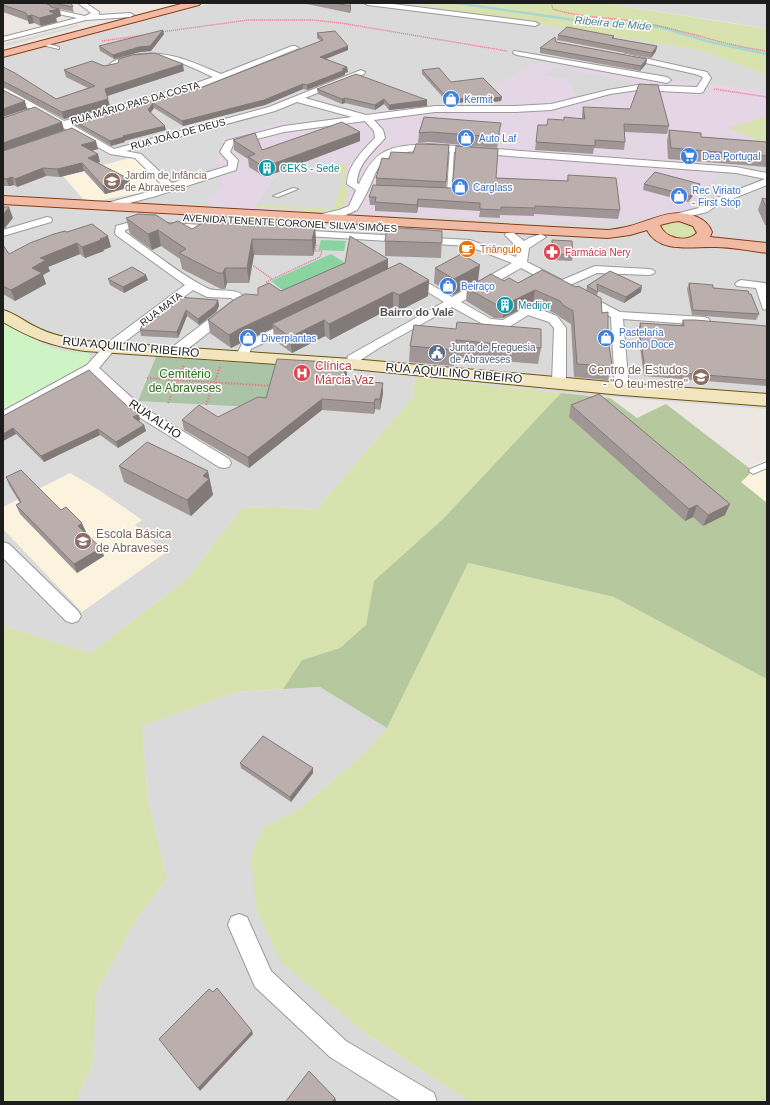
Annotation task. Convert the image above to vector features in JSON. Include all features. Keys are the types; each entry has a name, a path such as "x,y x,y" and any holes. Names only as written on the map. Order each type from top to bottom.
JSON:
{"main road":[{"path":"3,48 88,22 130,15 174,3"},
{"path":"3,54 53,45 196,3"},
{"path":"3,200 608,234 632,230 660,219 675,217 691,220 701,226 739,238 767,242"},
{"name":"AVENIDA TENENTE CORONEL SILVA SIMÕES","path":"3,206 616,241 652,239 674,242 693,242"},
{"path":"655,222 653,225 655,233 666,240 674,242"},
{"path":"693,242 702,238 704,234 701,226"},
{"path":"693,242 716,242 767,248"}],"street":[{"path":"3,39 88,22 96,14 82,3"},
{"path":"368,3 534,24"},
{"path":"54,10 88,22"},
{"name":"RUA MÁRIO PAIS DA COSTA","path":"63,124 191,88 300,45"},
{"path":"517,53 702,87"},
{"path":"109,66 137,55 158,54 168,56 219,76"},
{"path":"107,206 152,194 170,186 233,168 233,160 225,152 229,143 284,129 456,108 542,108 563,105 620,89 660,88 700,90 708,78 704,74 697,72 618,54"},
{"name":"RUA JOÃO DE DEUS","path":"113,152 272,109 362,72"},
{"path":"3,90 113,152 138,156 170,186"},
{"path":"298,99 368,119 378,130 380,138 362,159 351,181 352,184 364,190"},
{"path":"23,115 37,110"},
{"name":"RUA MÁRIO PAIS DA COSTA","path":"60,136 74,131"},
{"path":"317,218 342,213 353,208 364,190 378,160 391,153 407,148 452,148 736,170 767,176"},
{"path":"675,217 704,210 715,202 767,181"},
{"path":"152,194 149,201 158,209"},
{"path":"353,208 357,214 374,221"},
{"path":"701,226 704,210"},
{"path":"3,233 47,220"},
{"path":"181,355 235,306 240,301 239,298 234,295 207,294 192,285 120,233 120,228 126,225 134,224 227,229"},
{"path":"281,232 470,243 521,263 616,315 720,323"},
{"path":"510,235 524,247"},
{"path":"352,364 353,359 375,345 521,263 524,247 540,237"},
{"path":"561,285 595,269 648,272"},
{"path":"395,274 402,271 488,323 504,324 526,311 538,313 553,319 560,328 559,383"},
{"path":"741,284 761,285 767,306"},
{"name":"RUA MATA","path":"92,368 110,347 192,285"},
{"path":"616,315 622,389"},
{"name":"RUA AQUILINO RIBEIRO","path":"4,316 32,332 60,342 181,355 242,355 622,389 767,400"},
{"path":"242,355 246,347 306,318"},
{"path":"3,417 92,368"},
{"name":"RUA ALHO","path":"92,368 136,409 224,463"},
{"path":"3,548 72,616"},
{"path":"239,925 263,979 338,1050 425,1102"}],"lane":[{"path":"441,194 449,194 452,148"},
{"path":"276,196 295,189"},
{"path":"753,471 767,465"}],"path":[{"path":"551,3 553,9 571,15 650,24 742,48 767,51"},
{"path":"160,32 248,20 312,20 341,23 517,53"},
{"path":"100,42 145,34"},
{"path":"702,87 767,97"},
{"path":"266,282 320,257 322,251 315,251 320,234"},
{"path":"248,266 254,266 272,279"},
{"path":"266,282 272,286"},
{"path":"240,301 266,288 266,282"},
{"path":"168,403 178,380 181,355"},
{"path":"206,405 222,361"},
{"path":"147,378 274,386"}],"shaded area":[{"path":"220,3 413,3 700,50 767,75 767,409 561,393 415,377 413,397 316,510 275,507 242,508 187,579 91,653 3,626 3,58 205,5"},
{"path":"603,3 767,3 767,29 734,23"},
{"path":"77,25 80,26 7,46 4,44"},
{"path":"535,63 767,91 767,156 718,174 695,206 674,213 638,220 578,222 241,209 208,205 206,199 222,187 217,158 223,138 271,125 467,100"},
{"path":"555,67 635,83 637,85 607,88 576,97 567,79 546,75"},
{"name":"Jardim de Infância de Abraveses","path":"133,157 162,185 139,193 98,201 83,199 63,176"},
{"path":"315,158 341,173 342,182 333,209 257,204 270,184 286,169"},
{"path":"14,190 62,193 59,198 10,195"},
{"path":"767,460 767,503 740,482 752,466"},
{"name":"Escola Básica de Abraveses","path":"70,473 99,490 142,520 135,525 165,553 82,612 3,529 3,507"},
{"path":"320,687 387,728 366,752 298,810 264,827 256,907 281,961 365,1033 471,1102 75,1102 93,1064 96,994 137,918 167,879 148,801 142,726 236,692"}],"green space":[{"path":"410,3 603,3 767,29 767,75 700,50"},
{"path":"767,116 767,144 728,128"},
{"path":"338,163 345,165 347,168 344,183 348,194 343,207 334,212 256,207 257,204 333,209 336,169 330,166"},
{"path":"676,221 692,225 698,233 690,238 680,239 671,236 663,230 663,225"},
{"path":"321,240 346,241 344,251 318,250"},
{"path":"331,254 357,270 294,299 271,281"},
{"path":"3,322 32,339 53,348 76,353 87,352 90,356 89,361 85,365 3,411"},
{"name":"Cemitério de Abraveses","path":"156,357 280,365 268,408 138,401"},
{"path":"415,377 561,393 443,519 375,581 366,625 340,648 302,660 283,689 236,692 142,726 148,801 167,879 137,918 96,994 93,1064 75,1102 3,1102 3,626 91,653 187,579 242,508 275,507 316,510 413,397"},
{"path":"561,393 610,398 637,418 666,404 753,471 741,482 767,503 767,679 614,597 468,563 387,728 320,687 283,689 302,660 340,648 366,625 374,581 443,519"},
{"path":"467,563 614,597 767,679 767,1102 471,1102 365,1033 280,961 256,907 251,856 264,827 298,810 366,752 387,728"}],"building":[{"path":"3,3 44,3 59,9 49,11 55,14 39,18 32,15 27,16 26,13 3,5"},
{"path":"53,3 71,3 73,7"},
{"path":"335,3 351,3 350,6"},
{"path":"567,27 614,36 612,38 657,46 652,53 558,35"},
{"path":"163,30 150,46 139,47 113,55 99,46"},
{"path":"335,31 348,46 320,57 347,67 342,69 345,70 307,85 303,84 264,100 182,121 153,103 148,110 165,126 123,136 124,137 110,141 74,121 200,88 323,40 317,33"},
{"path":"555,37 556,42 647,59 641,66 540,48"},
{"path":"155,53 183,64 105,89 108,99 62,112 3,81 3,67 56,99 95,86 64,70 92,61 104,66 118,63 119,59 132,55"},
{"path":"439,68 451,82 483,78 502,97 485,99 482,96 449,100 422,70"},
{"path":"356,74 427,100 389,105 384,99 375,105 345,98 342,99 317,89"},
{"path":"639,84 658,85 669,126 624,124 625,142 595,140 595,146 536,142 538,125 547,125 548,119 564,120 564,117 585,119 583,107 630,109"},
{"path":"3,90 25,101 3,109"},
{"path":"35,107 62,122 3,143 3,118"},
{"path":"424,117 501,123 498,137 430,132 419,133"},
{"path":"342,122 360,132 264,167 248,157 255,154 233,140 255,133 262,150"},
{"path":"72,128 96,141 81,145 98,154 88,158 129,179 103,186 82,163 57,169 43,168 15,179 12,177 6,179 3,178 3,151"},
{"path":"669,130 701,133 701,137 767,142 767,156 671,148"},
{"path":"416,144 449,145 446,182 376,178 382,158 389,159 391,152 413,153"},
{"path":"456,146 498,149 496,178 568,181 568,175 616,178 620,210 535,206 535,208 501,207 501,210 480,209 480,203 418,199 417,205 375,202 376,197 369,197 373,185 452,188"},
{"path":"655,172 700,184 690,196 644,184"},
{"path":"762,198 767,199 767,209"},
{"path":"3,207 9,207 3,215"},
{"path":"138,214 156,215 170,224 178,221 192,229 204,222 244,224 245,222 257,221 280,222 279,225 315,227 312,240 252,239 247,268 225,268 223,273 218,273 179,253 186,249 158,230 148,234 126,218"},
{"path":"92,224 108,236 82,247 77,243 40,258 46,260 32,268 42,273 11,290 3,286 3,245 9,254 30,243 54,234 65,231 67,232"},
{"path":"387,227 442,231 442,243 385,241"},
{"path":"350,236 388,259 229,335 208,320 235,299 245,294 258,295 258,288 269,283 281,291 345,263"},
{"path":"552,240 572,241 573,255 553,254"},
{"path":"461,254 480,265 454,279 435,268"},
{"path":"400,263 429,280 399,295 393,292 329,324 324,320 290,337 272,324"},
{"path":"132,267 146,275 123,287 108,279"},
{"path":"542,270 601,298 602,313 608,312 608,338 612,366 577,364 573,311 563,305 560,301 535,290 504,305 495,304 467,288 491,274 504,281 509,278 518,283"},
{"path":"610,271 642,286 626,297 597,284 598,292 587,286"},
{"path":"689,283 713,285 713,288 748,291 749,294 751,294 759,314 693,310"},
{"path":"177,297 218,300 215,306 198,319 186,310 177,332 140,330 143,323 151,317 158,317 162,308"},
{"path":"683,320 767,326 767,380 645,370 639,327 641,327 640,323 684,326"},
{"path":"457,322 541,329 541,348 456,340 455,350 410,346 414,325 456,329"},
{"path":"277,359 347,363 343,380 383,383 380,399 375,399 374,403 322,399 248,457 182,420 199,405 218,417 258,397 266,398"},
{"path":"89,370 128,407 139,414 133,417 144,425 116,442 98,429 41,456 13,428 3,434 3,416"},
{"path":"599,394 730,504 708,515 697,505 689,509 571,405"},
{"path":"147,442 208,471 203,476 209,479 187,500 119,466"},
{"path":"21,470 61,510 66,507 82,523 78,526 101,548 74,564 16,505 21,502 6,477"},
{"path":"263,736 313,768 290,797 240,763"},
{"path":"217,988 252,1031 198,1088 159,1039 209,989 213,992"},
{"path":"309,1071 335,1098 332,1102 286,1101"}],"waterway":[{"name":"Ribeira de Mide","path":"456,3 589,22 660,27 710,42 767,54"}],"place":[{"name":"Kermit","path":"451,99"},
{"name":"Auto Laf","path":"466,138"},
{"name":"Dea Portugal","path":"689,156"},
{"name":"CEKS - Sede","path":"267,168"},
{"name":"Jardim de Infância de Abraveses","path":"112,181"},
{"name":"Carglass","path":"460,187"},
{"name":"Rec Viriato - First Stop","path":"679,196"},
{"name":"Triângulo","path":"467,249"},
{"name":"Farmácia Nery","path":"552,252"},
{"name":"Beiraço","path":"448,286"},
{"name":"Medijor","path":"505,305"},
{"name":"Diverplantas","path":"248,338"},
{"name":"Pastelaria Sonho Doce","path":"606,338"},
{"name":"Junta de Freguesia de Abraveses","path":"437,353"},
{"name":"Clínica Márcia Vaz","path":"302,373"},
{"name":"Centro de Estudos - \"O teu mestre\"","path":"701,377"},
{"name":"Escola Básica de Abraveses","path":"83,541"}],"district":[{"name":"Bairro do Vale","path":"417,312"}]}
